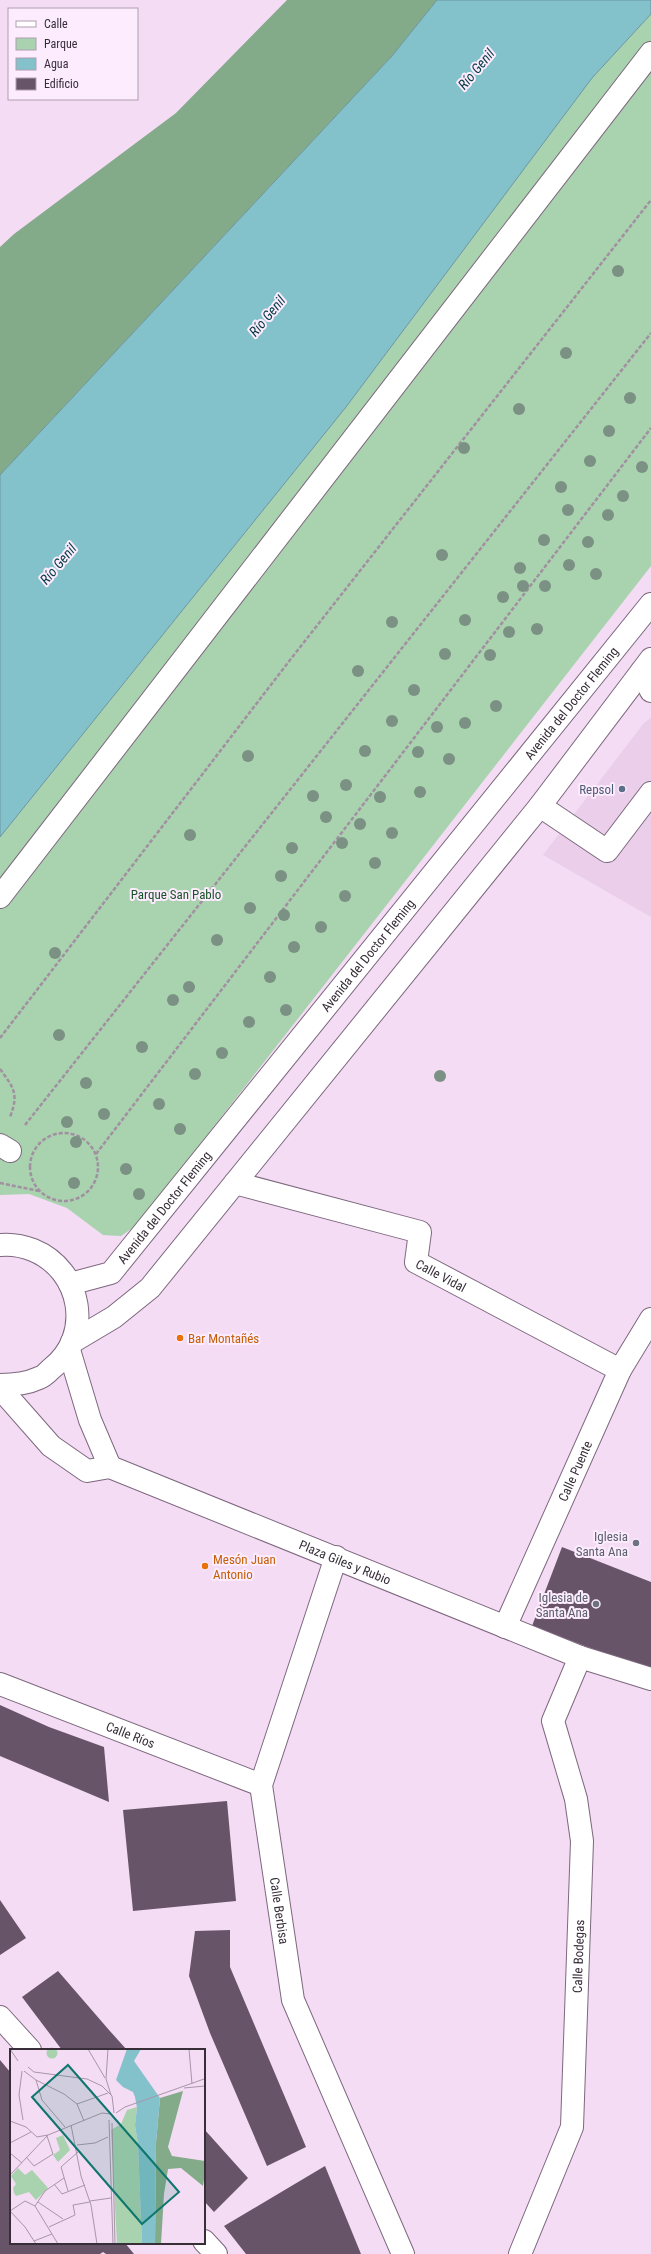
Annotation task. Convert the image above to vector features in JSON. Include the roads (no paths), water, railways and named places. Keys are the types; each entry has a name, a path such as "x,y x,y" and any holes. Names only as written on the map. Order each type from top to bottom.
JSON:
{"street":[{"path":"0,897 651,53"},
{"name":"Avenida del Doctor Fleming","path":"70,1284 111,1272 651,604"},
{"path":"71,1346 114,1317 150,1288 540,806 646,665"},
{"path":"646,665 651,691"},
{"path":"540,806 607,851 651,793"},
{"name":"Calle Vidal","path":"235,1183 420,1232 416,1262 620,1370"},
{"path":"0,1245 25,1247 44,1255 59,1267 70,1284 76,1303 78,1323 71,1346 59,1363 40,1378 19,1385 0,1387"},
{"name":"Calle Puente","path":"505,1627 620,1370 651,1319"},
{"path":"0,1387 51,1446 87,1471 110,1467 90,1420 71,1346"},
{"name":"Plaza Giles y Rubio","path":"110,1467 336,1557 580,1657 651,1679"},
{"name":"Calle Berbisa","path":"336,1557 261,1785 293,2000 403,2254"},
{"name":"Calle Bodegas","path":"520,2254 572,2127 582,1841 576,1799 553,1721 580,1657"},
{"name":"Calle Ríos","path":"0,1684 261,1785"},
{"path":"0,2017 29,2049"},
{"path":"205,2242 216,2254"}],"water":[{"name":"Río Genil","path":"437,0 651,0 651,14 592,78 346,407 0,837 0,475 392,56"}],"place":[{"name":"Repsol","path":"622,789"},
{"name":"Bar Montañés","path":"180,1338"},
{"name":"Iglesia Santa Ana","path":"636,1543"},
{"name":"Mesón Juan Antonio","path":"205,1566"},
{"name":"Iglesia de Santa Ana","path":"596,1604"}],"park label":[{"name":"Parque San Pablo","path":"176,894"}]}
